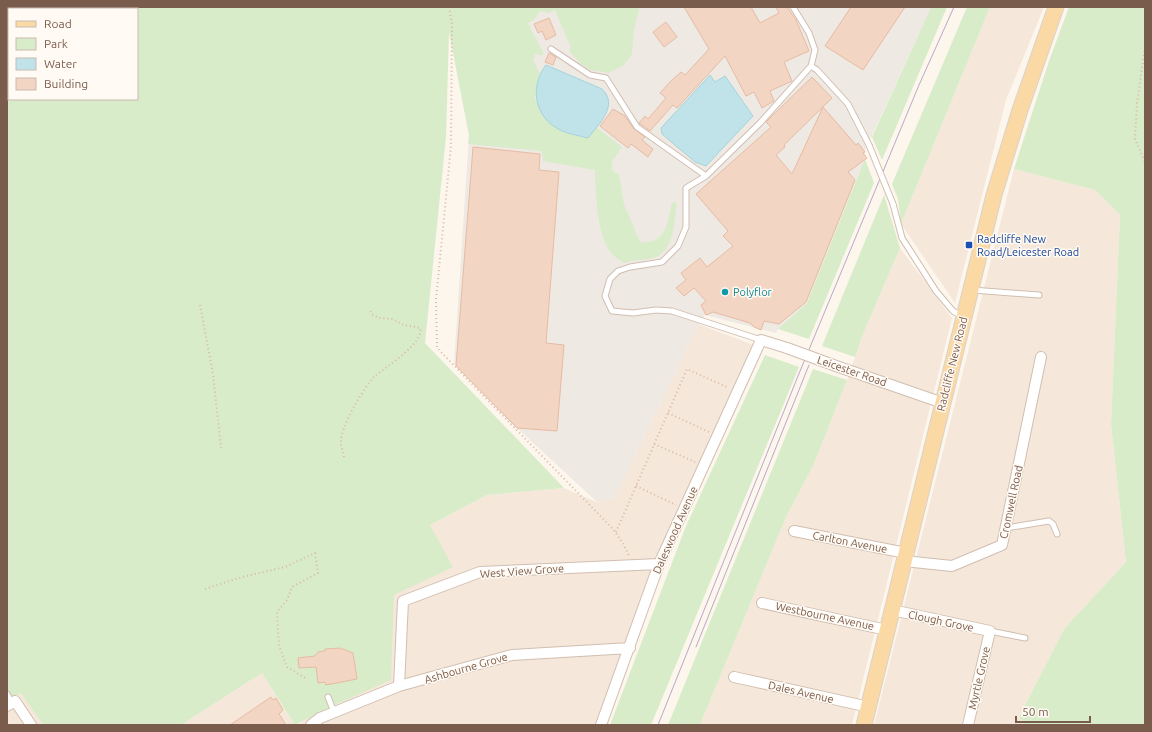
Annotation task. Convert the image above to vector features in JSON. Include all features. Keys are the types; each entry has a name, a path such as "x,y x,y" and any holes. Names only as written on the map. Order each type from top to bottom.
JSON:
{"main road":[{"name":"Radcliffe New Road","path":"864,725 942,403 1002,167 1056,7"}],"street":[{"name":"Leicester Road","path":"761,340 942,403"},
{"name":"Daleswood Avenue","path":"601,725 659,564 761,340"},
{"name":"Cromwell Road","path":"905,557 952,566 1002,545 1041,357"},
{"name":"Carlton Avenue","path":"794,531 905,557"},
{"name":"West View Grove","path":"399,686 403,601 480,572 659,564"},
{"name":"Westbourne Avenue","path":"762,603 887,630"},
{"name":"Clough Grove","path":"892,610 990,631"},
{"name":"Myrtle Grove","path":"968,725 990,631"},
{"name":"Ashbourne Grove","path":"311,725 320,718 399,686 512,655 630,648"},
{"name":"Dales Avenue","path":"734,677 869,707"},
{"path":"10,701 31,725"}],"lane":[{"path":"761,340 672,311 656,310 633,313 612,311 605,296 610,279 618,272 630,267 662,262 678,246 686,227 686,188 706,176 760,123 811,66 815,50 809,33 793,7"},
{"path":"551,48 590,75 606,78 637,127 706,176"},
{"path":"811,66 821,74 848,104 869,145 893,204 902,238 936,291 953,311 964,317"},
{"path":"971,290 1039,295"},
{"path":"1006,528 1049,521 1053,524 1057,534"},
{"path":"990,631 1025,638"},
{"path":"328,697 334,712"}],"path":[{"path":"449,7 452,24 451,146 436,300 437,348 616,533 623,543 632,565"},
{"path":"1145,47 1137,103 1135,139 1145,162"},
{"path":"200,305 212,374 221,448"},
{"path":"344,457 341,441 346,420 373,379 413,345 420,338 422,332 420,328 404,325 392,319 379,318 373,315 369,309"},
{"path":"616,533 687,369 737,391"},
{"path":"668,413 717,436"},
{"path":"654,444 704,466"},
{"path":"636,486 684,508"},
{"path":"205,589 242,577 286,567 315,553 318,573 292,587 287,600 277,614 279,646 284,662 292,670 305,678"}],"shaded area":[{"path":"486,7 931,7 864,153 865,159 807,303 778,329 776,333 705,315 698,324 615,497 597,502 517,428 454,364 469,135 449,30"},
{"path":"990,7 1044,7 1006,100 955,303 901,224"},
{"path":"1014,169 1095,190 1120,215 1111,424 1126,562 1064,629 1019,717 1026,725 874,725"},
{"path":"900,248 952,318 852,725 700,725 786,517 814,464 847,380 863,334"},
{"path":"698,324 754,345 659,551 595,725 298,725 311,716 339,703 391,635 394,595 430,525 487,495 564,488 596,502 615,497"},
{"path":"262,673 295,725 181,725"},
{"path":"21,692 43,725 7,725 7,701"}],"green space":[{"path":"640,7 634,29 632,54 623,66 609,73 590,70 581,64 569,51 571,48 555,10 549,13 540,11 534,20 528,23 543,52 543,56 535,54 533,60 540,73 535,99 569,134 588,138 596,127 622,147 612,162 612,170 619,175 624,204 640,242 656,240 661,236 667,224 672,202 677,203 670,241 662,253 656,257 624,263 614,256 608,249 604,239 598,215 595,170 543,161 542,151 468,144 469,135 449,32 446,137 425,343 564,488 487,495 430,525 453,567 394,595 391,680 339,703 295,725 262,673 181,725 43,725 21,693 7,701 7,15 8,14 8,100 138,100 138,8 13,8"},
{"path":"931,7 947,7 882,160 872,137"},
{"path":"967,7 990,7 901,224 898,199 892,184"},
{"path":"1069,7 1145,7 1145,725 1026,725 1019,717 1064,629 1126,562 1111,424 1120,215 1095,190 1014,169 1049,61"},
{"path":"865,159 874,183 809,339 778,329 807,303"},
{"path":"884,195 900,248 863,334 855,357 822,346"},
{"path":"765,355 799,367 651,725 610,725 686,526"},
{"path":"813,369 847,380 814,464 786,517 700,725 668,725"}],"water":[{"path":"546,65 602,89 607,95 609,101 606,114 588,138 567,133 555,127 542,114 536,89 541,73"},
{"path":"710,75 715,82 725,76 753,116 706,166 695,162 662,134 661,128"}],"building":[{"path":"684,7 751,7 760,23 779,13 776,7 787,7 796,20 809,51 784,62 792,81 770,91 774,101 762,108 754,92 746,96 725,56 677,108 673,105 650,131 639,123 645,116 648,119 666,98 660,93 681,72 685,75 709,49"},
{"path":"851,7 905,7 863,70 825,46"},
{"path":"549,18 556,35 546,40 542,31 538,33 534,24"},
{"path":"666,22 677,37 664,47 653,32"},
{"path":"549,53 556,57 553,65 545,62"},
{"path":"812,77 832,98 784,145 785,147 776,155 792,174 823,107 856,145 858,143 865,152 863,153 867,158 848,172 855,180 806,302 779,324 764,321 761,330 754,327 750,323 713,312 706,315 701,305 706,301 694,288 684,296 676,288 686,280 681,273 700,258 707,267 733,246 723,236 728,231 696,194 771,127 766,122"},
{"path":"613,109 625,116 634,129 645,137 642,140 653,149 648,157 631,144 628,148 600,126"},
{"path":"473,147 540,154 539,170 559,172 546,343 564,345 557,431 517,428 456,366"},
{"path":"340,648 353,653 357,679 326,685 325,682 318,683 316,667 299,668 298,658 315,656 318,652 325,651 325,649"},
{"path":"271,697 273,700 276,698 283,710 279,714 286,725 230,725"}],"tram line":[{"path":"658,725 798,376 919,85 954,7"},
{"path":"696,647 809,365"}],"place":[{"name":"Radcliffe New Road/Leicester Road","path":"969,245"},
{"name":"Polyflor","path":"725,292"}]}
